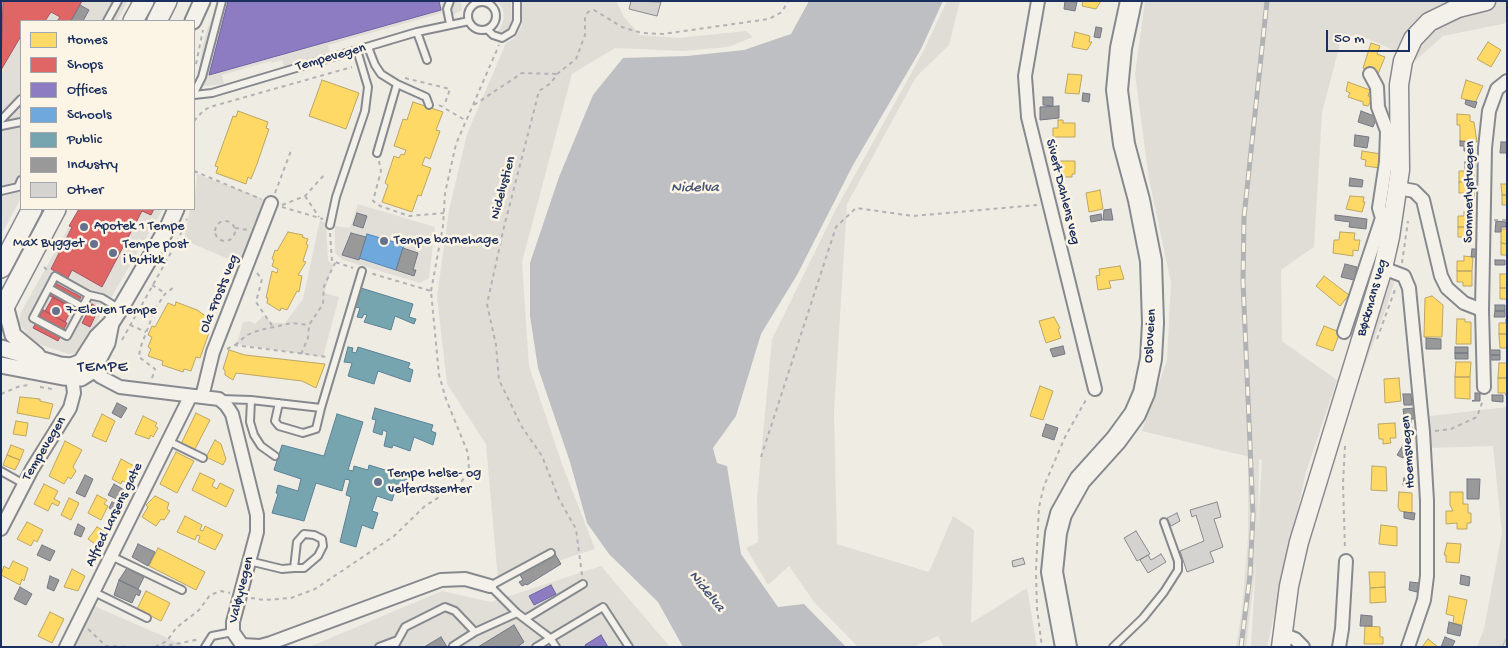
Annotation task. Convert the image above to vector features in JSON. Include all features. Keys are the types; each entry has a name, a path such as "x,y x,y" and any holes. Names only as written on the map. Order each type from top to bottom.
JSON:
{"highway":[{"name":"Osloveien","path":"1066,647 1052,572 1056,533 1061,514 1080,480 1116,440 1135,414 1144,393 1151,359 1153,323 1151,261 1124,144 1117,98 1117,70 1131,1"}],"main road":[{"path":"134,20 144,1"},
{"path":"158,20 168,1"},
{"name":"Bøckmans veg","path":"1281,641 1289,586 1299,542 1392,271 1394,221 1401,154 1399,85 1406,51 1413,39 1429,22 1458,8 1486,1"},
{"path":"1,268 31,210"},
{"path":"3,309 55,210"}],"street":[{"path":"193,20 202,1"},
{"name":"Sivert Dahlens veg","path":"1038,1 1027,60 1025,90 1028,117 1095,388"},
{"path":"1344,332 1394,221 1379,208 1386,162 1387,131 1378,107 1377,87 1370,74"},
{"name":"Sommerlystvegen","path":"1484,387 1482,310 1485,148 1489,111 1497,90 1507,81"},
{"path":"1398,188 1414,191 1423,200 1441,276 1447,288 1464,302 1482,310"},
{"name":"Ola Frosts veg","path":"196,397 248,263 276,205"},
{"path":"79,369 97,337 111,323 120,309 169,225 176,210"},
{"name":"Hoemsvegen","path":"1392,271 1406,279 1409,288 1423,432 1427,501 1427,576 1424,600 1408,647"},
{"path":"3,309 15,337 46,361"},
{"path":"1,348 79,369 120,386 219,400"},
{"path":"1,365 79,369"},
{"name":"Tempevegen","path":"1,529 24,484 70,408 79,369"},
{"name":"Alfred Larsens gate","path":"66,647 168,441 196,397"},
{"name":"Valøyvegen","path":"219,400 226,405 232,414 257,515 256,532 233,622 233,632 242,645 260,646 441,580 465,579 490,586"},
{"path":"1339,647 1342,629 1346,561"},
{"name":"Bøckmans veg","path":"1281,641 1289,636 1303,647"}],"lane":[{"path":"108,20 118,1"},
{"path":"195,92 202,77 222,1"},
{"path":"450,1 447,9 450,24"},
{"path":"488,30 496,22 497,14 494,7 487,3 479,2 472,6 468,13 468,21 474,28 488,30 493,35 502,38 512,32 515,27 517,1"},
{"name":"Tempevegen","path":"195,94 212,93 417,32 468,21"},
{"path":"417,32 426,60"},
{"path":"368,47 381,74 397,84 426,97 429,104"},
{"path":"330,225 336,197 365,111 368,87 357,50"},
{"path":"377,153 397,84"},
{"path":"1,120 20,100"},
{"path":"1,126 20,122"},
{"path":"1,191 18,187 20,182"},
{"path":"279,403 276,421 279,426 303,434 316,429 362,271"},
{"path":"89,295 66,336 33,318 55,276 89,295 102,298 120,309"},
{"path":"49,288 83,307"},
{"path":"219,400 251,400 321,408"},
{"path":"251,400 250,422 254,435 262,446 274,456"},
{"path":"168,441 203,458"},
{"path":"1,471 24,484"},
{"path":"1113,647 1143,618 1178,570 1178,562 1164,522"},
{"path":"249,561 282,568 294,568 304,568 318,556 323,546 322,539 314,535 304,534 297,542 294,568"},
{"path":"551,552 490,586 517,613 550,638 556,647"},
{"path":"111,556 182,590"},
{"path":"525,619 583,584"},
{"path":"94,592 147,618"},
{"path":"536,647 603,607 629,647"},
{"path":"379,647 395,644 405,627 445,608 455,611 475,632"},
{"path":"453,646 475,632 517,613"},
{"path":"205,647 212,636 233,632"}],"path":[{"name":"Nidelvstien","path":"583,584 576,529 559,499 542,456 522,427 499,380 496,345 488,304 504,226 539,91 551,83 557,74 576,59 588,12 594,10 610,22 642,33 664,34 768,19 782,12 788,1"},
{"path":"155,647 167,641 176,628 198,610 210,595 221,590 240,596 264,600 291,598 315,589 394,536 425,506 460,484 469,470 468,453 439,375 431,291 444,213 445,193 456,144 465,120 496,58 502,38"},
{"path":"195,121 202,111 210,107 362,65"},
{"path":"474,105 522,73 557,74"},
{"path":"397,84 402,78 412,78 450,89 444,106"},
{"path":"429,104 444,106 465,120"},
{"path":"276,205 292,148"},
{"path":"377,153 381,171 373,200 380,206 409,216 444,213"},
{"path":"276,205 305,196 325,174"},
{"path":"305,196 320,218"},
{"path":"761,457 836,227 856,208 913,216 1040,205 1049,202"},
{"path":"225,221 231,223 236,231 233,238 227,241 220,240 215,232 219,223 225,221"},
{"path":"1375,345 1392,271 1394,221"},
{"path":"330,225 330,257 336,262 431,291"},
{"path":"301,354 308,338 309,325 320,311 324,286 336,262"},
{"path":"248,263 262,279 256,302 273,328"},
{"path":"152,285 165,294"},
{"path":"149,390 155,369 139,357 155,309 165,294 174,287"},
{"path":"213,352 222,352 235,345 247,335 292,323 309,325"},
{"path":"129,325 146,332"},
{"path":"235,345 336,358"},
{"path":"1,394 20,386 29,385 59,389"},
{"path":"1423,432 1451,429 1477,417 1483,398 1484,387"},
{"path":"1345,442 1342,484 1346,561"},
{"path":"79,621 106,646 128,647"},
{"path":"161,647 212,636"}],"shaded area":[{"path":"1,1 128,1 118,20 20,20 20,200 1,235"},
{"path":"219,1 461,1 462,10 444,20 442,13 328,45 330,53 284,66 282,60 272,63 271,61 222,75 224,84 205,86 197,82 202,48 208,27"},
{"path":"497,1 511,1 512,22 506,31 498,32 504,19 503,9"},
{"path":"522,1 616,1 624,17 640,35 678,38 746,31 753,37 728,47 682,51 615,48 572,74 522,262 529,366 562,464 595,549 498,580 486,444 447,384 437,297 449,210 467,134 506,43 515,38 522,26"},
{"path":"947,1 960,1 949,45 916,77 847,204 834,412 837,544 929,572 953,516 974,530 971,623 1027,588 1037,647 944,647 938,636 913,647 858,647 814,602 789,566 768,585 746,548 758,542 757,498 772,339 836,209 923,52"},
{"path":"1145,1 1507,1 1507,23 1443,36 1416,60 1357,34 1341,40 1322,113 1314,247 1281,270 1282,341 1337,380 1306,472 1267,647 1251,647 1262,460 1142,431 1167,360 1171,283 1149,179 1135,74"},
{"path":"197,174 269,201 243,265 184,240 190,210 195,210"},
{"name":"Tempe barnehage","path":"358,204 435,227 429,278 420,283 343,260 335,253 335,226 350,228"},
{"path":"78,210 162,210 82,347 75,353 69,354 33,342 19,323 21,312"},
{"path":"320,220 326,223 328,260 333,265 324,293 339,297 323,357 237,344 243,322 250,321 255,324 263,316 274,323 285,323 303,299"},
{"path":"1390,278 1393,279 1394,283 1354,395 1351,394 1386,282"},
{"path":"1238,290 1248,293 1259,463 1258,546 1246,647 1236,647 1242,608 1248,538 1248,461"},
{"path":"1507,407 1507,647 1477,647 1484,629 1502,533 1493,446 1430,448 1430,416"},
{"path":"601,566 670,647 309,647 442,591 491,602"},
{"path":"92,605 163,636 184,646 71,647"}],"water":[{"name":"Nidelva","path":"809,1 943,1 921,49 853,165 797,275 761,334 736,416 713,448 717,463 727,466 741,554 778,607 804,604 846,647 683,647 658,602 609,554 587,523 570,462 538,368 530,316 530,263 559,177 593,95 623,58 687,56 744,50 791,34"}],"building: Homes":[{"path":"1083,1 1101,1 1096,9 1082,6"},
{"path":"1075,32 1090,36 1089,42 1092,42 1087,50 1072,47"},
{"path":"1488,42 1501,50 1491,67 1477,59"},
{"path":"1371,43 1380,46 1377,54 1385,57 1378,74 1363,68"},
{"path":"1068,74 1082,75 1079,94 1065,93"},
{"path":"322,80 359,93 346,129 309,116"},
{"path":"1466,80 1483,86 1475,103 1461,98"},
{"path":"1348,82 1370,90 1368,96 1373,97 1368,106 1363,105 1363,102 1348,97 1350,93 1346,91"},
{"path":"413,102 443,112 436,130 440,131 430,159 425,157 422,165 431,168 421,196 418,195 412,212 382,202 388,185 385,183 394,156 399,158 401,154 404,155 406,150 394,146 403,119 407,120"},
{"path":"238,111 268,122 266,128 269,129 251,179 248,177 246,184 216,173 218,167 215,166 233,116 236,117"},
{"path":"1457,114 1470,115 1470,121 1474,122 1477,142 1460,141 1460,125 1457,125"},
{"path":"1058,120 1063,120 1063,123 1075,123 1075,137 1053,137 1053,128 1058,128"},
{"path":"1362,151 1381,154 1380,168 1365,166 1366,160 1361,159"},
{"path":"1060,161 1075,161 1075,174 1072,174 1072,177 1064,177 1064,174 1061,174"},
{"path":"1465,168 1474,168 1474,182 1459,182 1459,171 1465,171"},
{"path":"1459,182 1474,182 1474,197 1465,197 1465,193 1459,193"},
{"path":"1501,184 1507,184 1507,195 1502,195"},
{"path":"1100,190 1103,209 1089,212 1086,193"},
{"path":"1502,195 1507,195 1507,205 1502,205"},
{"path":"1350,196 1364,197 1363,202 1365,202 1362,212 1346,209"},
{"path":"1464,212 1473,212 1473,227 1458,227 1458,216 1464,216"},
{"path":"1458,227 1473,227 1473,241 1464,242 1464,237 1458,237"},
{"path":"1501,229 1507,229 1507,244 1501,243"},
{"path":"288,232 303,235 302,237 308,239 306,244 308,245 303,261 306,262 298,275 302,276 299,292 297,291 287,310 281,308 280,311 267,303 268,298 266,298 272,271 277,273 278,269 272,266 275,250 277,251"},
{"path":"1340,232 1355,233 1354,240 1360,240 1358,251 1353,250 1353,256 1333,253 1334,240 1339,240"},
{"path":"1501,243 1507,244 1507,259 1506,255 1501,255"},
{"path":"1464,256 1473,257 1472,271 1457,271 1457,261 1464,261"},
{"path":"1120,266 1124,279 1109,281 1111,288 1098,290 1096,276 1100,275 1099,269"},
{"path":"1457,271 1472,271 1472,286 1463,286 1463,282 1457,282"},
{"path":"1500,274 1507,274 1507,288 1500,288"},
{"path":"1324,276 1349,295 1340,306 1316,286"},
{"path":"1500,288 1507,288 1507,304 1506,299 1500,299"},
{"path":"1432,296 1443,305 1442,337 1424,337 1425,298"},
{"path":"176,302 197,310 210,319 208,326 211,327 200,358 196,357 191,371 184,369 183,372 162,365 163,361 148,356 151,349 148,347 152,337 148,335 152,326 155,327 168,303 175,306"},
{"path":"1054,317 1060,328 1058,329 1061,338 1046,343 1039,321"},
{"path":"1457,319 1465,319 1465,322 1471,322 1471,344 1456,344"},
{"path":"1506,319 1507,334 1499,334 1499,323 1506,323"},
{"path":"1324,326 1340,332 1333,351 1316,345"},
{"path":"1499,334 1507,334 1507,348 1500,348"},
{"path":"229,350 245,355 325,364 316,388 302,381 236,373 233,380 225,375 225,370 223,369"},
{"path":"1456,362 1471,362 1470,377 1455,377"},
{"path":"1499,363 1507,363 1507,378 1498,378"},
{"path":"1455,377 1470,377 1470,399 1455,398"},
{"path":"1399,378 1401,401 1385,403 1384,379"},
{"path":"1498,378 1507,378 1507,398 1505,393 1498,393"},
{"path":"1040,386 1053,391 1043,420 1030,416"},
{"path":"20,397 40,399 40,401 53,404 49,419 17,413"},
{"path":"196,413 210,420 194,451 181,444"},
{"path":"102,414 115,421 106,442 92,436"},
{"path":"143,416 157,423 155,426 158,428 153,437 151,435 149,439 135,434"},
{"path":"16,421 28,423 26,436 13,434"},
{"path":"1395,423 1396,438 1390,438 1391,443 1383,444 1383,439 1379,439 1378,424"},
{"path":"215,440 221,444 226,459 223,465 206,457"},
{"path":"65,441 82,450 73,467 76,471 71,479 68,477 64,484 49,476"},
{"path":"11,445 24,450 20,460 7,455"},
{"path":"176,452 194,461 177,493 160,484"},
{"path":"7,455 20,460 15,470 3,465"},
{"path":"121,459 136,467 128,483 122,481 121,484 112,479"},
{"path":"1372,466 1386,467 1387,491 1371,490"},
{"path":"200,473 215,480 212,486 217,489 220,483 234,490 226,507 192,490"},
{"path":"44,484 58,491 54,499 60,502 58,506 52,503 48,511 34,504"},
{"path":"1399,492 1412,493 1412,513 1400,511 1398,507"},
{"path":"1450,492 1463,492 1463,504 1468,504 1468,513 1471,513 1471,523 1467,523 1467,529 1457,529 1457,523 1446,524 1446,511 1453,511 1450,505"},
{"path":"97,495 107,500 104,504 108,506 101,520 88,513"},
{"path":"155,496 169,503 167,509 170,511 164,520 161,519 156,526 142,517 148,507 146,505"},
{"path":"69,498 79,503 71,520 61,515"},
{"path":"185,516 202,525 200,530 203,531 205,526 223,535 215,550 198,542 200,536 197,535 195,540 177,532"},
{"path":"27,522 43,530 37,542 34,540 31,546 17,539"},
{"path":"1381,525 1397,527 1397,546 1379,544"},
{"path":"97,527 106,532 99,547 88,539"},
{"path":"1447,543 1461,544 1459,563 1446,562 1446,555 1444,555"},
{"path":"158,548 205,572 196,590 149,566"},
{"path":"13,561 28,568 24,581 22,579 20,585 1,575 4,566 9,569"},
{"path":"72,569 85,576 78,591 64,587"},
{"path":"1369,572 1385,572 1385,587 1370,588"},
{"path":"1385,587 1386,602 1370,603 1370,588"},
{"path":"146,591 170,603 161,621 137,609"},
{"path":"1449,596 1467,600 1462,625 1453,623 1454,616 1446,614"},
{"path":"50,612 64,619 52,643 38,636"},
{"path":"1365,626 1380,627 1380,637 1383,637 1383,644 1364,644"},
{"path":"1428,639 1438,647 1422,647"}],"building: Shops":[{"path":"3,1 82,1 72,20 58,20 60,17 51,12 46,20 20,20 20,38 1,70"},
{"name":"Max Bygget","path":"78,210 154,210 151,215 142,211 102,287 72,270 68,278 51,269 72,227 69,226"},
{"path":"57,284 81,297 75,309 50,296"},
{"path":"53,297 72,308 65,322 45,311"},
{"path":"92,304 99,308 90,327 82,323"},
{"path":"43,310 67,323 58,341 33,328"}],"building: Offices":[{"path":"228,1 439,1 441,10 209,75"},
{"path":"551,585 556,594 534,605 529,596"},
{"path":"601,635 608,647 586,647 585,645"}],"building: Schools":[{"path":"367,234 404,245 396,270 359,258"}],"building: Public":[{"path":"361,288 413,304 409,317 416,319 414,324 395,316 391,330 364,322 367,315 364,314 362,318 357,317 360,308 355,307"},
{"path":"348,347 353,348 352,352 356,353 358,347 410,363 408,368 413,370 410,382 378,371 374,384 348,376 352,363 344,362"},
{"path":"375,408 433,425 431,431 436,433 433,445 414,437 410,451 393,445 392,448 384,446 387,432 383,430 382,435 373,432 376,420 372,419"},
{"name":"Tempe helse- og velferdssenter","path":"337,414 363,422 348,470 353,471 354,466 368,470 369,465 408,477 403,493 395,491 392,501 377,496 372,511 378,513 373,529 362,525 356,547 340,542 351,497 346,495 350,480 345,479 342,491 316,483 304,521 272,513 278,494 276,493 278,485 298,491 301,479 274,470 282,445 324,456"}],"building: Industry":[{"path":"1065,1 1077,2 1075,11 1064,9"},
{"path":"80,5 89,10 84,20 72,20"},
{"path":"1096,27 1102,28 1100,38 1094,37"},
{"path":"1083,93 1090,94 1089,102 1082,101"},
{"path":"1043,97 1053,97 1053,106 1043,105"},
{"path":"1466,100 1477,102 1475,108 1465,104"},
{"path":"1059,106 1059,118 1040,120 1040,107"},
{"path":"1361,111 1377,117 1373,127 1358,122"},
{"path":"1355,135 1369,137 1367,148 1354,146"},
{"path":"1460,141 1474,142 1475,151 1464,151 1464,146 1460,146"},
{"path":"1501,142 1507,142 1507,153 1500,153"},
{"path":"1465,162 1475,162 1475,168 1465,168"},
{"path":"1350,178 1363,180 1362,187 1349,186"},
{"path":"1111,209 1113,220 1103,220 1104,210"},
{"path":"357,213 367,216 363,228 353,225"},
{"path":"1101,214 1102,220 1091,222 1090,216"},
{"path":"1335,215 1367,219 1366,229 1349,227 1350,222 1335,220"},
{"path":"1496,221 1506,222 1506,227 1501,227 1501,232 1495,232"},
{"path":"351,233 366,237 359,260 342,255"},
{"path":"403,248 418,253 413,270 416,270 414,276 396,270"},
{"path":"1472,249 1478,249 1478,257 1471,257"},
{"path":"1495,260 1505,260 1505,265 1495,265"},
{"path":"1345,264 1357,267 1354,280 1341,277"},
{"path":"1495,305 1505,305 1505,311 1495,311"},
{"path":"1495,311 1505,311 1505,317 1494,317"},
{"path":"1426,338 1441,339 1441,349 1426,349"},
{"path":"1063,346 1065,354 1053,357 1050,349"},
{"path":"1455,347 1468,347 1468,353 1455,353"},
{"path":"1490,350 1500,350 1500,355 1490,355"},
{"path":"1455,353 1468,353 1468,359 1455,359"},
{"path":"1490,355 1500,355 1500,360 1490,360"},
{"path":"1475,393 1480,393 1480,401 1472,401 1475,400"},
{"path":"1403,394 1411,394 1412,405 1404,405"},
{"path":"1492,395 1503,395 1503,402 1492,401"},
{"path":"117,403 127,408 121,418 112,413"},
{"path":"1415,408 1416,419 1411,419 1412,429 1406,429 1403,409"},
{"path":"1046,424 1058,428 1054,440 1042,436"},
{"path":"1403,445 1409,448 1403,458 1397,455"},
{"path":"85,475 93,479 85,497 76,493"},
{"path":"1404,478 1410,479 1410,486 1403,485"},
{"path":"1467,479 1480,479 1479,499 1467,499"},
{"path":"114,484 126,491 121,501 108,495"},
{"path":"112,502 121,506 117,513 109,508"},
{"path":"1404,512 1415,513 1414,520 1404,518"},
{"path":"78,524 85,528 81,537 74,534"},
{"path":"138,544 155,552 148,566 132,557"},
{"path":"42,545 55,551 50,561 37,555"},
{"path":"555,554 561,564 527,585 522,586 519,582 523,580 520,575"},
{"path":"127,568 144,577 138,589 119,580"},
{"path":"1461,575 1470,577 1469,586 1460,584"},
{"path":"50,576 59,580 54,591 47,588"},
{"path":"119,580 141,591 139,596 136,594 132,603 114,595"},
{"path":"1410,582 1419,583 1417,592 1409,590"},
{"path":"20,587 32,594 26,605 14,599"},
{"path":"1361,615 1372,616 1372,626 1360,626"},
{"path":"1449,622 1462,626 1460,636 1447,633"},
{"path":"514,625 524,642 517,647 478,647"},
{"path":"441,637 447,647 424,647"},
{"path":"1445,637 1455,641 1452,647 1441,647"}],"building: Other":[{"path":"631,1 661,2 657,16 629,9"},
{"path":"1217,502 1221,517 1214,519 1223,547 1210,552 1214,562 1187,572 1180,551 1204,541 1196,515 1192,517 1190,510"},
{"path":"1177,513 1180,521 1171,526 1167,518"},
{"path":"1136,531 1150,554 1137,561 1124,538"},
{"path":"1161,554 1166,562 1148,573 1140,560 1148,555 1151,560"},
{"path":"1023,558 1025,564 1013,567 1012,561"}],"tram line":[{"path":"1502,647 1507,637"}],"railway":[{"path":"1241,647 1250,575 1253,515 1243,281 1244,217 1267,1"}],"place":[{"name":"Apotek 1 Tempe","path":"84,227"},
{"name":"Tempe barnehage","path":"384,241"},
{"name":"Max Bygget","path":"94,244"},
{"name":"Tempe post i butikk","path":"113,253"},
{"name":"7-Eleven Tempe","path":"56,311"},
{"name":"Tempe helse- og velferdssenter","path":"378,482"}],"district":[{"name":"TEMPE","path":"103,369"}]}
